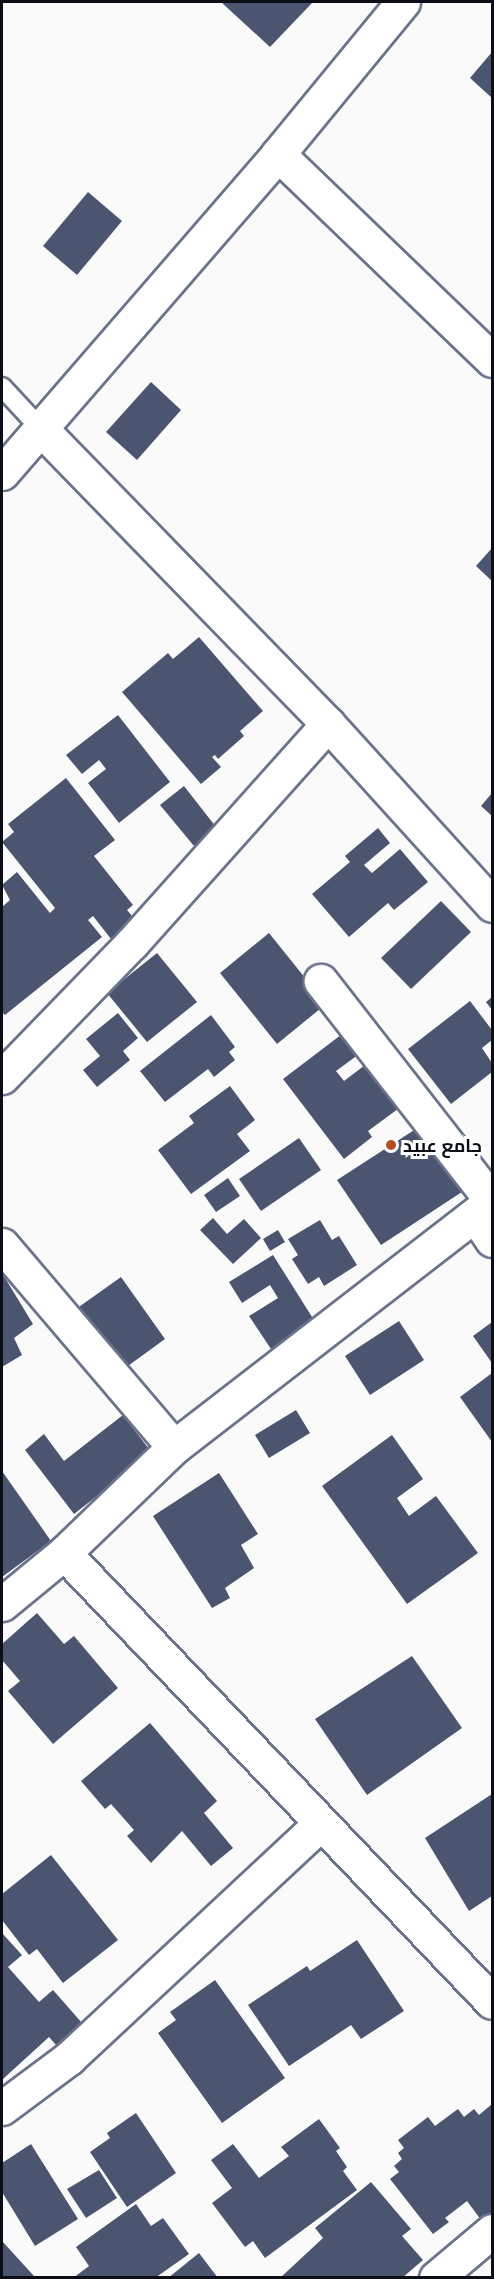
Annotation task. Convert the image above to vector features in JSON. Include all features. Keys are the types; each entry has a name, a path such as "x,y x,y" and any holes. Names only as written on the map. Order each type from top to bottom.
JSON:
{"street":[{"path":"2,473 278,154 403,2"},
{"path":"278,154 492,360"},
{"path":"41,429 328,724 490,895"},
{"path":"5,1064 132,943 328,724"},
{"path":"2,1604 64,1553 174,1447 484,1227 492,1201 321,981"},
{"path":"2,1245 174,1447"},
{"path":"64,1553 492,2002"},
{"path":"2,2108 85,2043 320,1824"},
{"path":"436,2277 492,2231"}],"lane":[{"path":"2,387 41,429"}],"building":[{"path":"221,2 313,2 270,47"},
{"path":"492,52 492,98 470,78"},
{"path":"88,192 122,221 77,275 43,246"},
{"path":"151,382 181,410 137,460 106,432"},
{"path":"492,548 492,581 476,566"},
{"path":"199,637 263,711 240,731 244,736 218,759 215,755 212,757 221,767 201,784 122,692 168,653 173,659"},
{"path":"118,715 170,782 119,823 88,783 106,769 99,760 82,774 66,755"},
{"path":"66,778 115,840 94,856 133,905 127,910 139,924 115,944 93,916 88,920 102,937 5,1015 2,1012 2,907 10,900 2,885 17,872 50,913 55,908 2,842 14,832 8,824"},
{"path":"184,786 216,827 194,846 160,805"},
{"path":"492,793 492,816 481,806"},
{"path":"378,828 390,843 364,865 372,873 400,849 428,882 394,910 388,903 349,937 312,894 350,862 345,856"},
{"path":"441,901 471,932 411,989 381,958"},
{"path":"269,933 326,1004 277,1044 220,973"},
{"path":"157,953 197,1002 147,1042 107,993"},
{"path":"492,997 492,1010 486,1002"},
{"path":"470,1001 492,1030 492,1040 482,1048 492,1063 492,1072 451,1104 408,1049"},
{"path":"118,1013 138,1038 123,1051 130,1060 97,1087 83,1070 100,1056 86,1039"},
{"path":"211,1015 235,1047 229,1052 235,1060 214,1077 208,1069 165,1102 140,1071"},
{"path":"354,1025 370,1046 336,1071 344,1081 377,1056 410,1100 368,1131 372,1137 344,1159 283,1079"},
{"path":"230,1086 255,1120 237,1134 250,1151 191,1194 158,1150 194,1123 189,1116"},
{"path":"422,1125 465,1190 381,1245 337,1180"},
{"path":"299,1138 321,1170 261,1211 239,1179"},
{"path":"228,1178 240,1196 216,1212 204,1195"},
{"path":"213,1218 227,1234 244,1219 261,1238 233,1264 200,1230"},
{"path":"320,1220 332,1240 339,1236 357,1265 324,1286 319,1277 308,1284 292,1259 298,1255 288,1239"},
{"path":"278,1230 285,1242 270,1251 263,1239"},
{"path":"273,1255 319,1328 275,1355 249,1316 278,1298 270,1285 242,1303 229,1282"},
{"path":"2,1273 33,1324 14,1338 22,1355 2,1367"},
{"path":"121,1277 165,1339 121,1371 76,1309"},
{"path":"399,1321 424,1360 370,1395 345,1356"},
{"path":"492,1322 492,1363 473,1336"},
{"path":"492,1373 492,1442 460,1397"},
{"path":"296,1410 310,1433 269,1458 255,1435"},
{"path":"123,1415 152,1453 74,1514 25,1450 44,1434 64,1461"},
{"path":"392,1435 423,1479 397,1498 409,1516 436,1496 478,1553 407,1604 322,1486"},
{"path":"2,1471 51,1541 2,1577"},
{"path":"219,1473 258,1534 241,1545 254,1568 225,1588 230,1598 212,1608 153,1516"},
{"path":"37,1613 64,1644 74,1636 118,1688 53,1744 8,1691 20,1681 2,1660 2,1644"},
{"path":"412,1656 462,1728 367,1795 315,1719"},
{"path":"150,1723 217,1801 204,1813 233,1848 211,1866 182,1831 151,1863 127,1836 134,1830 111,1804 105,1809 81,1781"},
{"path":"492,1794 492,1896 469,1911 425,1838"},
{"path":"51,1855 118,1940 63,1983 37,1949 29,1955 2,1920 2,1894"},
{"path":"2,1933 22,1955 8,1967 39,2002 53,1990 89,2031 64,2054 49,2037 3,2079"},
{"path":"357,1940 404,2011 361,2039 351,2025 289,2066 248,2005 307,1966 310,1971"},
{"path":"215,1980 285,2078 222,2123 158,2033 176,2020 170,2012"},
{"path":"492,2104 492,2224 487,2228 467,2201 445,2218 449,2222 433,2234 390,2179 399,2172 394,2166 402,2159 398,2153 404,2148 398,2140 428,2117 435,2126 458,2109 464,2117 474,2109 479,2115"},
{"path":"136,2113 176,2173 127,2207 90,2152 110,2138 107,2133"},
{"path":"319,2119 340,2148 336,2151 347,2167 343,2171 357,2190 265,2258 253,2241 245,2247 212,2203 232,2188 211,2160 233,2144 259,2178 289,2156 281,2147"},
{"path":"31,2144 78,2219 35,2246 2,2192 2,2163"},
{"path":"99,2170 117,2198 86,2218 67,2189"},
{"path":"371,2182 411,2229 402,2236 423,2260 402,2278 280,2278 323,2238 315,2228"},
{"path":"136,2204 151,2226 163,2218 189,2254 155,2278 73,2278 89,2266 76,2247"},
{"path":"2,2241 34,2276 32,2278 2,2278"},
{"path":"199,2253 218,2278 168,2278"}],"place":[{"name":"جامع عبيد","path":"391,1145"}]}
